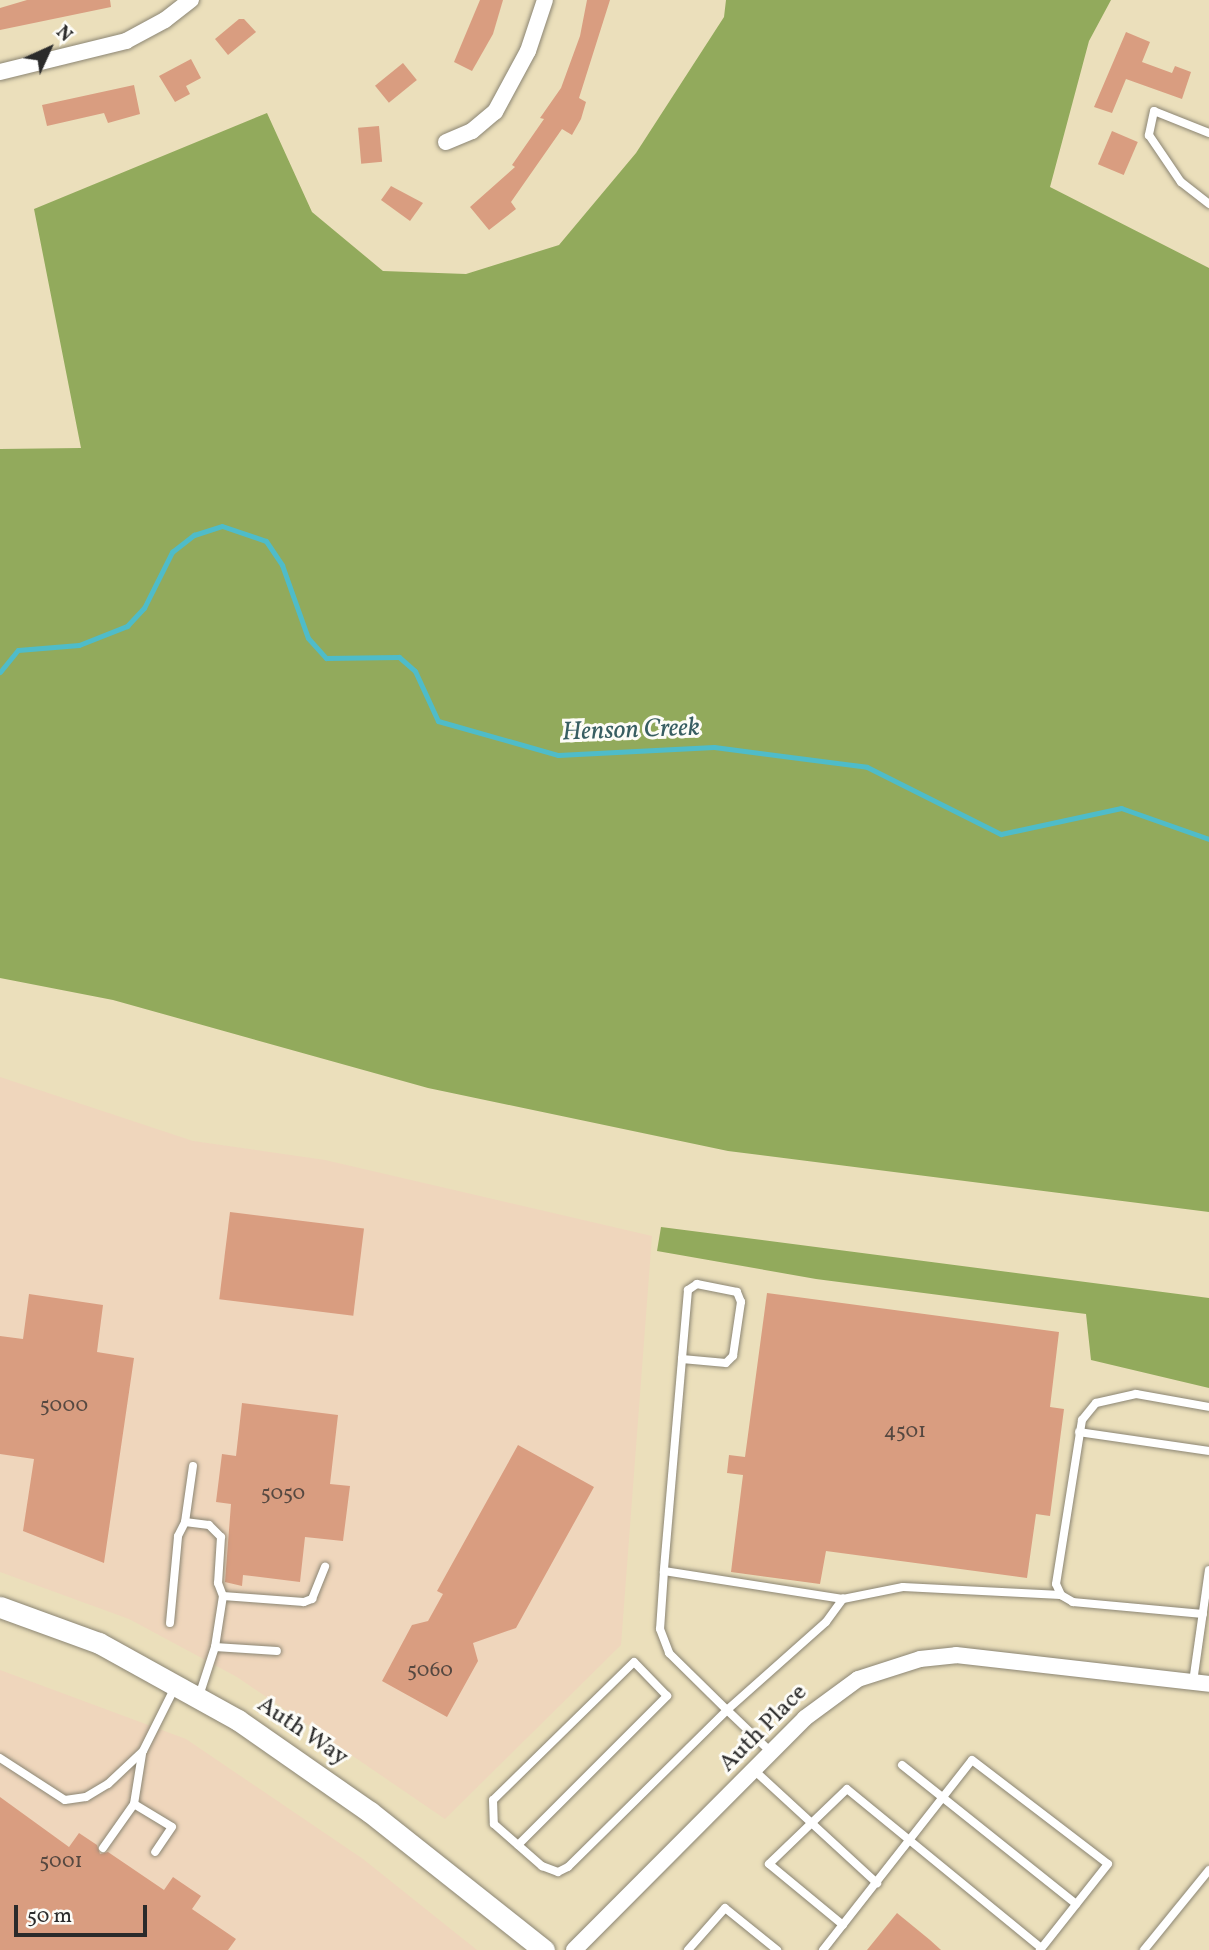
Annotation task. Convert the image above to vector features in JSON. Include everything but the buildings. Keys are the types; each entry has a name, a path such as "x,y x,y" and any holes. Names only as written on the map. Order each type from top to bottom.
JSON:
{"street":[{"path":"0,72 126,41 165,20 191,0"},
{"path":"446,142 472,131 495,112 528,51 545,0"},
{"name":"Auth Way","path":"0,1606 99,1643 199,1696 370,1812 544,1950"},
{"name":"Auth Place","path":"574,1950 827,1698 858,1679 920,1659 1003,1657 1201,1683"}],"lane":[{"path":"1209,133 1154,111 1149,135 1181,182 1209,204"},
{"path":"682,1359 726,1363 733,1356 741,1302 737,1292 697,1284 688,1290 682,1359 664,1571 660,1629 669,1653 772,1753"},
{"path":"1061,1595 1056,1584 1059,1542 1082,1420 1096,1403 1110,1397 1136,1394 1209,1408"},
{"path":"1079,1433 1209,1451"},
{"path":"170,1623 178,1536 185,1522 192,1466"},
{"path":"185,1522 209,1525 221,1537 218,1583 223,1596 215,1647 199,1696"},
{"path":"223,1596 304,1602 312,1599 325,1567"},
{"path":"1201,1683 1209,1570"},
{"path":"664,1571 843,1599 903,1587 1061,1595 1073,1602 1111,1608 1205,1612"},
{"path":"518,1845 667,1696 641,1665 630,1665 493,1800 494,1824 518,1845 542,1866 558,1872 568,1867 727,1710 826,1622 843,1599"},
{"path":"215,1647 276,1651"},
{"path":"103,1848 134,1804 143,1751 177,1685"},
{"path":"0,1758 65,1800 86,1797 108,1784 143,1751"},
{"path":"823,1950 877,1883 908,1843 942,1798 972,1760 1108,1864 1041,1949 908,1843 847,1789 769,1864 843,1925"},
{"path":"902,1765 1076,1904"},
{"path":"755,1770 877,1883"},
{"path":"134,1804 172,1827 155,1852"},
{"path":"1144,1950 1209,1870"},
{"path":"688,1950 725,1908 777,1950"}],"shaded area":[{"path":"0,1077 193,1141 325,1160 652,1236 621,1645 445,1819 237,1677 129,1619 0,1572"},
{"path":"0,1670 186,1739 363,1859 477,1950 0,1950"}],"green space":[{"path":"726,0 1111,0 1089,41 1050,187 1209,268 1209,1212 728,1151 428,1088 113,1000 0,978 0,449 81,448 34,209 267,113 312,212 383,271 466,274 559,245 636,153 724,17"},
{"path":"661,1227 1209,1298 1209,1388 1091,1360 1086,1314 816,1279 657,1251"}],"waterway":[{"name":"Henson Creek","path":"0,672 18,650 79,645 127,626 144,608 172,552 194,535 222,526 266,541 282,565 308,638 326,658 399,657 415,671 438,721 558,755 714,747 867,767 1001,834 1121,808 1209,839"}]}
